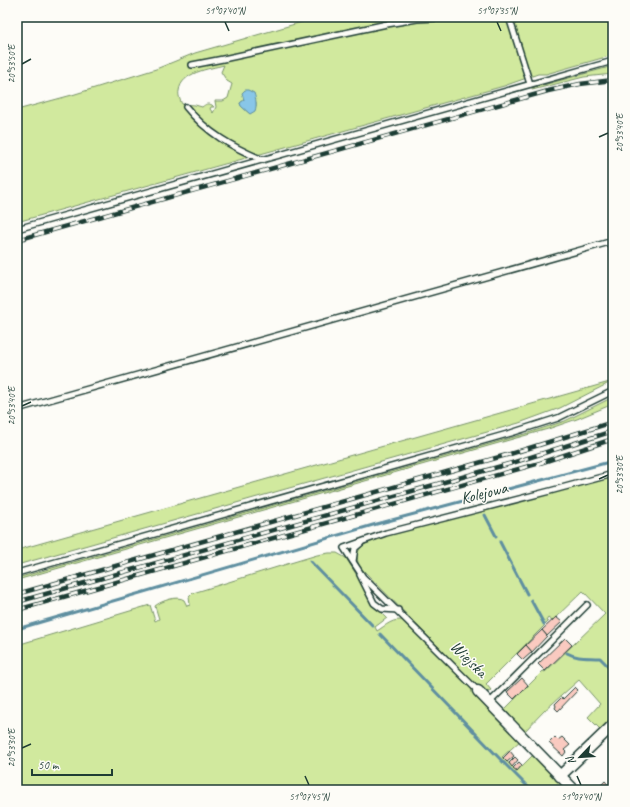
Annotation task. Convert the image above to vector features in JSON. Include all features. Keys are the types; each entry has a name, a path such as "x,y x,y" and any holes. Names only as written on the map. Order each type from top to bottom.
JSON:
{"street":[{"name":"Wiejska","path":"478,691 574,790"},
{"path":"560,776 613,725"}],"lane":[{"path":"192,64 223,59 387,24 417,19 455,17"},
{"path":"509,17 530,84"},
{"path":"17,229 613,61"},
{"path":"186,107 202,125 217,136 232,146 263,160"},
{"path":"17,409 613,241"},
{"path":"17,573 511,433 558,418 613,391"},
{"name":"Kolejowa","path":"344,548 386,533 613,474"},
{"path":"353,562 355,548 363,541"},
{"name":"Wiejska","path":"344,548 367,584 398,610 478,691"},
{"path":"367,584 374,603 382,609 398,610"},
{"path":"489,703 587,605"}],"green space":[{"path":"319,17 613,17 613,55 546,74 538,74 504,86 17,222 17,110 156,69 195,53","holes":["224,65 221,72 227,81 232,84 228,98 223,101 215,101 216,107 213,113 210,109 211,107 214,107 210,104 202,107 182,104 179,98 179,93 181,85 185,79 197,72","244,100 256,102 256,106 250,114 241,106 240,103"]},
{"path":"613,66 613,74 584,77 532,90 532,88"},
{"path":"613,381 560,408 519,423 17,565 17,550"},
{"path":"613,397 613,404 548,429 17,580 17,578 528,433 565,421"},
{"path":"613,476 613,720 601,730 588,717 600,704 579,680 544,711 523,733 502,712 543,671 545,672 605,614 583,591 552,621 548,618 546,621 548,622 486,684 491,690 488,692 478,687 359,566 357,555 364,545 379,538"},
{"path":"337,553 346,558 371,602 387,618 375,627 377,631 393,621 405,621 452,666 521,740 502,757 517,771 534,754 568,790 17,790 17,645 150,605 155,621 159,619 155,606 161,602 178,598 184,600 187,606 190,605 189,597 193,593 317,555"}],"water":[{"path":"245,90 254,93 256,104 255,111 250,114 241,106 240,103 244,100 242,93"}],"building":[{"path":"556,617 562,622 547,636 542,630"},
{"path":"542,630 547,636 532,652 526,645"},
{"path":"565,638 572,645 545,671 538,664"},
{"path":"526,645 532,652 523,660 517,654"},
{"path":"522,678 528,685 514,699 507,692"},
{"path":"575,687 578,690 558,711 555,708 555,704 562,697 563,699"},
{"path":"555,737 558,740 562,737 570,745 564,750 566,752 563,756 549,743"},
{"path":"510,751 514,756 507,762 503,758"},
{"path":"515,757 518,760 512,767 509,763"},
{"path":"519,762 522,765 517,771 513,768"},
{"path":"605,781 613,790 596,790"}],"waterway":[{"path":"17,629 373,525 613,461"},
{"path":"485,515 496,536"},
{"path":"500,542 527,594"},
{"path":"310,561 373,626"},
{"path":"531,600 544,624"},
{"path":"380,634 531,790"},
{"path":"567,653 579,657 600,658 609,667 613,667"}],"railway":[{"path":"17,240 548,91 580,84 613,80"},
{"path":"17,594 510,454 613,422"},
{"path":"17,602 512,463 613,431"},
{"path":"17,610 540,463 613,439"}]}
